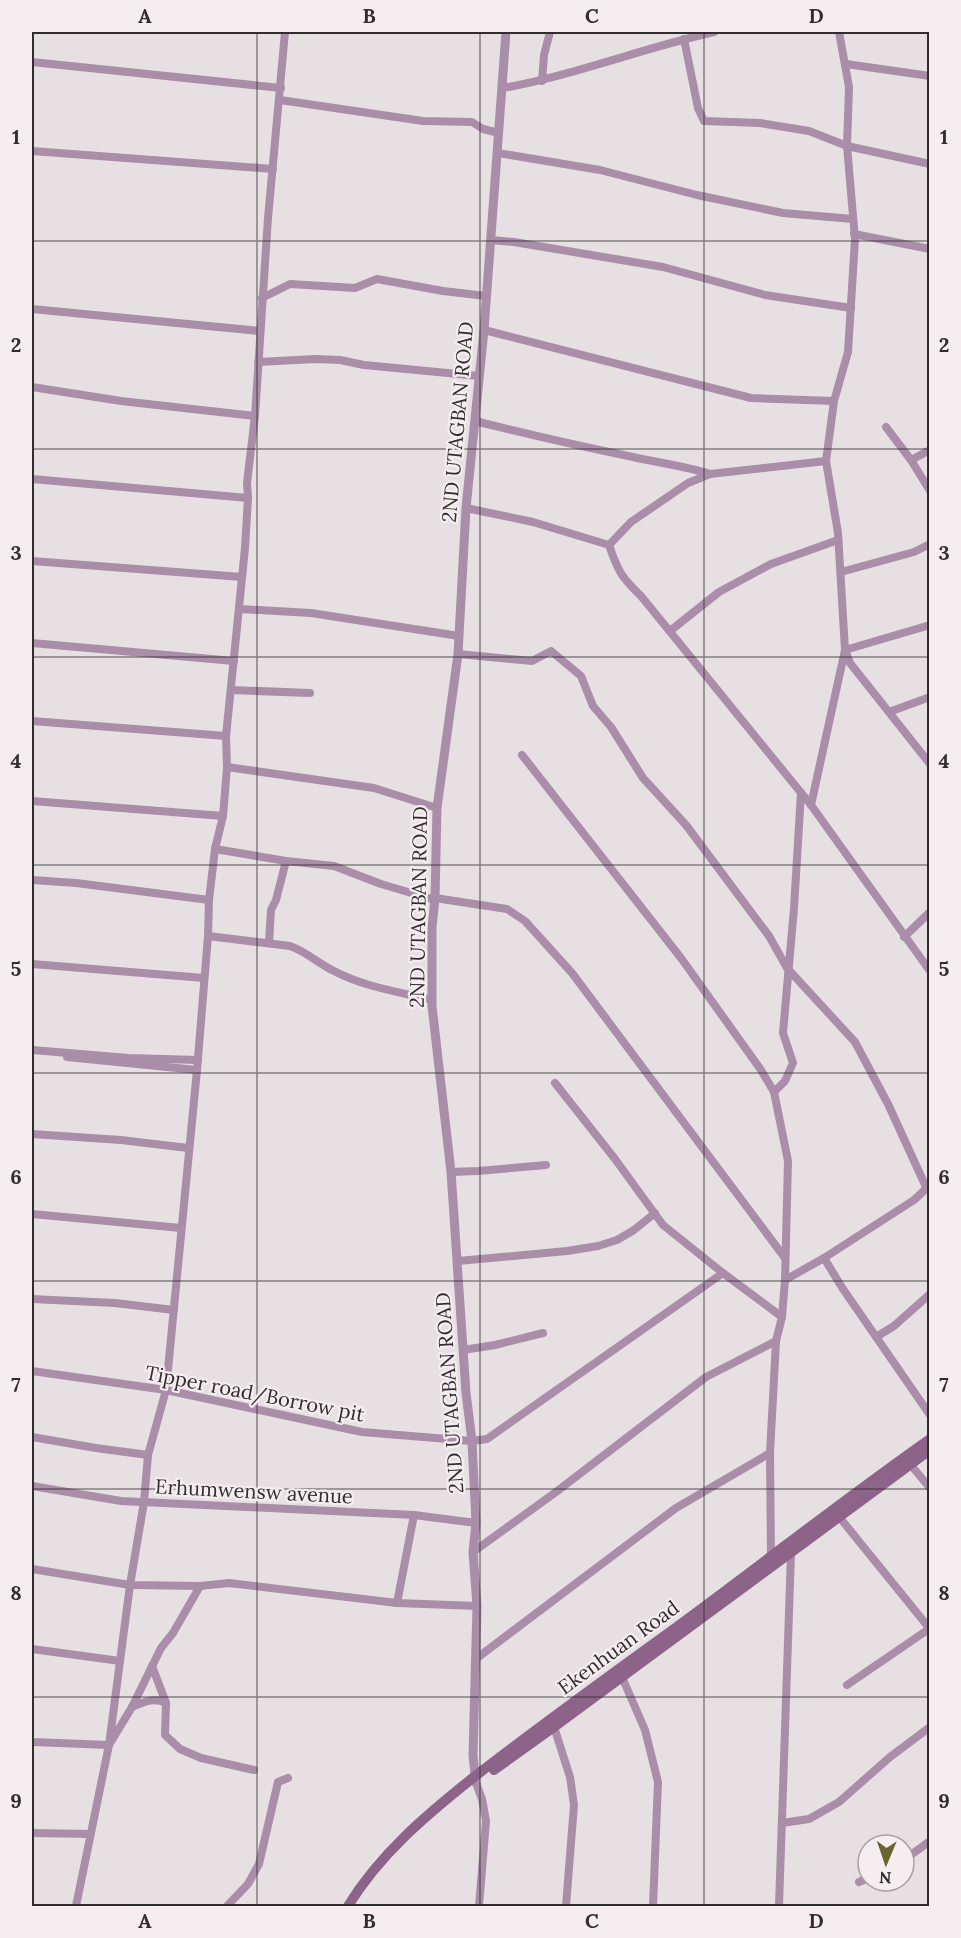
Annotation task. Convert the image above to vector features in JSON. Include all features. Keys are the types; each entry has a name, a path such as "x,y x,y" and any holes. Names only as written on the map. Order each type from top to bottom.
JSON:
{"main road":[{"name":"Ekenhuan Road","path":"348,1906 359,1888 400,1839 546,1721 835,1512 930,1439"},
{"name":"Ekenhuan Road","path":"356,1906 405,1843 475,1780 555,1728 791,1553 835,1512 930,1450"}],"street":[{"path":"76,1906 109,1745 130,1585 144,1502 148,1455 166,1390 198,1060 209,900 215,849 223,816 227,767 226,736 240,609 248,498 247,483 255,416 262,298 285,32"},
{"name":"2ND UTAGBAN ROAD","path":"475,1780 477,1606 473,1552 476,1523 472,1441 466,1393 451,1172 432,1000 432,927 435,899 437,808 458,654 466,508 484,330 506,32"},
{"path":"542,81 544,55 550,32"},
{"path":"503,88 542,81 714,32"},
{"path":"811,806 845,650 838,540 826,461 834,401 848,352 854,234 848,146 849,87 839,32"},
{"path":"684,39 698,108 704,121 760,123 809,131 848,146 930,164"},
{"path":"32,62 281,88"},
{"path":"846,64 930,76"},
{"path":"280,100 423,121 472,122 483,129 499,133"},
{"path":"32,151 273,169"},
{"path":"498,153 600,170 697,195 783,213 853,219"},
{"path":"854,234 930,249"},
{"path":"491,240 663,267 765,295 851,308"},
{"path":"262,298 290,284 355,288 377,279 486,296"},
{"path":"32,309 260,331"},
{"path":"484,330 751,398 834,401"},
{"path":"258,362 340,360 364,365 479,376"},
{"path":"32,387 121,402 255,416"},
{"path":"475,421 644,460 686,466 710,474"},
{"path":"886,427 930,490"},
{"path":"910,460 930,450"},
{"path":"609,545 631,522 688,483 710,474 826,461"},
{"path":"32,479 248,498"},
{"path":"466,508 533,522 609,545"},
{"path":"670,630 719,592 771,564 838,540"},
{"path":"841,572 914,552 930,544"},
{"path":"609,545 614,563 623,579 670,630 801,793 930,971"},
{"path":"32,561 242,577"},
{"path":"240,609 311,613 459,636"},
{"path":"845,650 930,625"},
{"path":"32,644 234,661"},
{"path":"845,650 850,663 930,764"},
{"path":"458,654 532,661 551,651 581,676 593,706 611,727 643,778 686,825 769,936 787,968 855,1042 888,1104 928,1186 914,1200 824,1258 785,1280"},
{"path":"231,690 309,693"},
{"path":"889,712 930,697"},
{"path":"32,721 226,736"},
{"path":"522,755 681,958 761,1070 774,1092 788,1161 785,1280 782,1317 776,1341 770,1453 771,1558"},
{"path":"227,767 374,788 437,808"},
{"path":"774,1092 785,1081 793,1063 783,1033 801,793"},
{"path":"32,801 223,816"},
{"path":"215,849 286,861 334,866 381,884 435,899 507,909 525,921 572,973 785,1258"},
{"path":"269,943 271,910 276,900 286,861"},
{"path":"32,880 76,883 209,900"},
{"path":"904,937 930,912"},
{"path":"208,936 290,946 302,950 335,972 368,985 432,1000"},
{"path":"32,964 204,978"},
{"path":"32,1052 198,1060"},
{"path":"32,1052 197,1070"},
{"path":"555,1083 663,1225 782,1317"},
{"path":"32,1133 188,1148"},
{"path":"451,1172 478,1172 546,1165"},
{"path":"458,1261 598,1246 617,1240 655,1213"},
{"path":"32,1214 181,1228"},
{"path":"824,1258 930,1415"},
{"path":"472,1441 487,1439 723,1273"},
{"path":"876,1337 894,1326 930,1294"},
{"path":"32,1299 115,1303 174,1310"},
{"path":"463,1350 495,1346 543,1333"},
{"path":"473,1552 556,1492 706,1377 776,1341"},
{"name":"Tipper road/Borrow pit","path":"32,1371 166,1390 362,1431 472,1441"},
{"path":"32,1437 148,1455"},
{"path":"477,1658 676,1508 770,1453"},
{"path":"910,1464 930,1488"},
{"name":"Erhumwensw avenue","path":"32,1486 121,1501 414,1515 476,1523"},
{"path":"835,1512 929,1629 848,1685"},
{"path":"397,1603 414,1515"},
{"path":"779,1906 791,1553"},
{"path":"32,1569 130,1585 200,1586 229,1583 397,1603 477,1606"},
{"path":"109,1745 132,1707 152,1666 200,1586"},
{"path":"32,1649 120,1661"},
{"path":"152,1666 166,1703 165,1736 180,1749 201,1758 254,1770"},
{"path":"622,1677 645,1730 658,1782 653,1906"},
{"path":"132,1707 145,1701 158,1699 166,1703"},
{"path":"782,1823 809,1819 839,1802 890,1757 930,1727"},
{"path":"555,1728 570,1777 574,1805 566,1906"},
{"path":"32,1742 109,1745"},
{"path":"227,1906 248,1884 259,1864 278,1782 288,1778"},
{"path":"475,1780 482,1799 486,1821 479,1906"},
{"path":"32,1833 90,1834"},
{"path":"916,1851 930,1841"}]}
